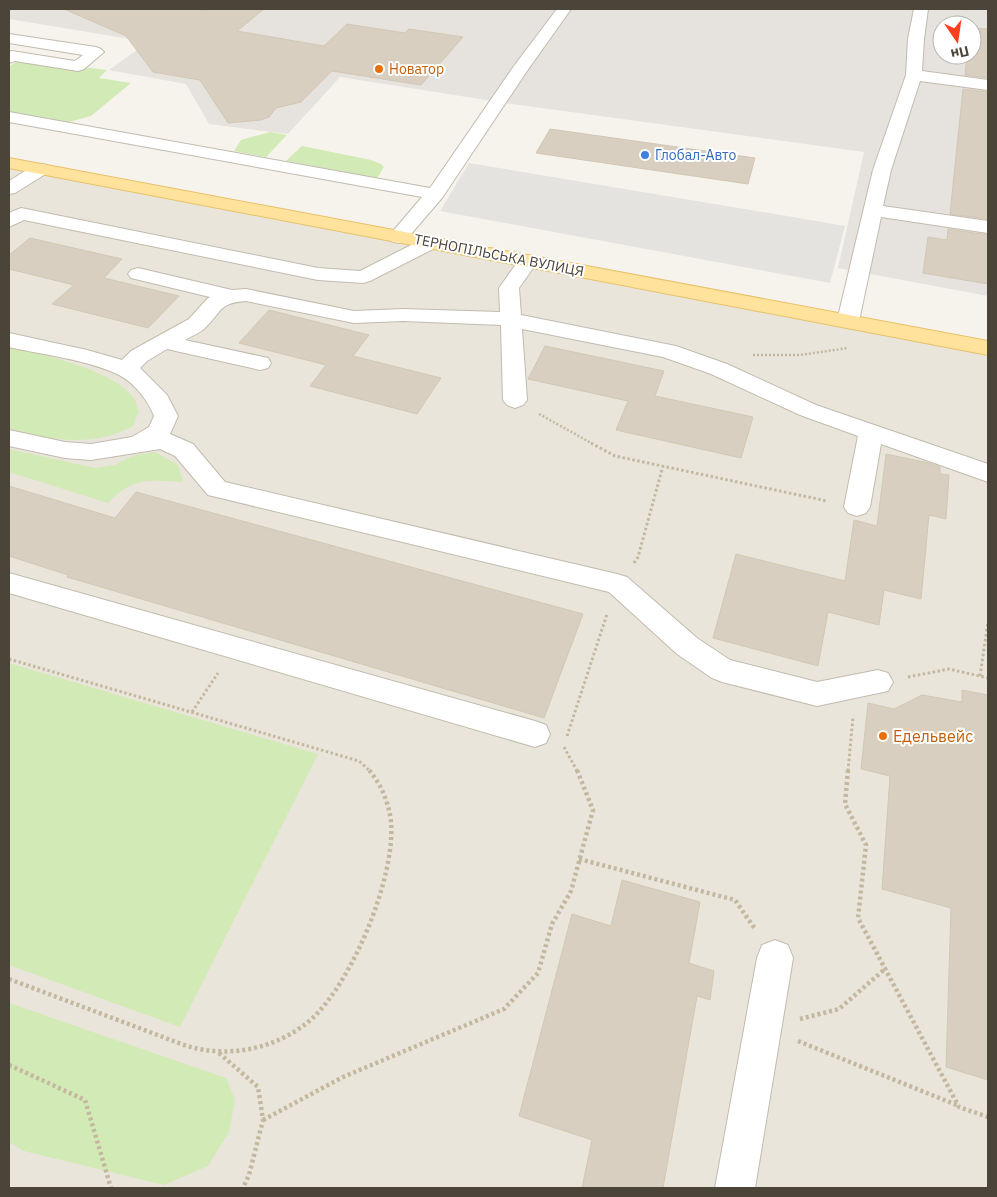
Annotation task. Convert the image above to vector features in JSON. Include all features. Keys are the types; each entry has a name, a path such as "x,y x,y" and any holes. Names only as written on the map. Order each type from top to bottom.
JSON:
{"main road":[{"name":"ТЕРНОПІЛЬСЬКА ВУЛИЦЯ","path":"9,163 988,348"}],"lane":[{"path":"398,237 435,194 520,69 564,9"},
{"path":"848,321 882,170 914,74 916,39 921,9"},
{"path":"9,39 96,52 78,66 10,57"},
{"path":"10,57 31,42"},
{"path":"914,74 988,85"},
{"path":"9,117 435,194"},
{"path":"9,189 41,170"},
{"path":"873,210 988,228"},
{"path":"9,221 21,214 318,274 363,277 430,243"},
{"path":"514,400 509,288 528,261"},
{"path":"138,274 232,296"},
{"path":"126,369 140,356 197,324 214,303 232,296 246,295 354,317 403,315 511,319 542,327 668,351 719,369 808,410 988,474"},
{"path":"9,340 87,357 126,369 137,377 159,400 166,416 158,432 138,444"},
{"path":"164,342 260,363"},
{"path":"857,507 871,432"},
{"path":"9,438 65,450 91,452 163,440 184,450 217,489 617,584 687,646 722,670 817,694 867,684"},
{"path":"9,583 535,734"},
{"path":"735,1188 775,958"}],"path":[{"path":"514,400 615,456 857,507"},
{"path":"645,532 663,466"},
{"path":"980,676 988,622"},
{"path":"564,746 602,631"},
{"path":"192,712 234,648"},
{"path":"9,659 360,761 370,768 378,780 385,799 391,828 387,868 355,957 328,1002 304,1025 274,1041 240,1052 209,1052 184,1045 9,978"},
{"path":"959,1107 858,918 866,845 845,804 867,684 949,669 988,678"},
{"path":"263,1120 343,1077 504,1009 538,972 552,924 571,891 593,810 577,770 564,746 535,734"},
{"path":"580,859 735,900 775,958"},
{"path":"763,1028 839,1009 886,968"},
{"path":"763,1028 988,1117"},
{"path":"219,1052 258,1086 263,1120 249,1175 243,1188"},
{"path":"9,1065 85,1100 111,1188"}],"shaded area":[{"path":"9,9 988,9 988,296 838,268 864,152 512,104 340,77 288,134 209,124 186,84 109,70 148,42 9,19"},
{"path":"469,163 845,226 830,283 440,211"},
{"path":"9,168 988,355 988,1188 9,1188"}],"green space":[{"path":"21,60 107,70 99,78 131,83 91,116 69,122 9,112 9,66"},
{"path":"270,132 287,135 266,157 234,151 241,140"},
{"path":"302,146 371,160 384,167 377,178 286,161"},
{"path":"9,347 75,364 109,378 123,387 134,398 139,411 133,426 117,433 87,440 56,439 9,429"},
{"path":"9,449 95,468 114,465 132,456 155,452 178,465 183,482 151,481 133,484 125,488 108,503 9,472"},
{"path":"9,663 318,754 180,1027 9,965"},
{"path":"9,1003 226,1078 235,1100 229,1132 208,1166 164,1185 24,1151 9,1142"}],"building":[{"path":"64,9 195,9 209,11 211,9 264,9 237,31 324,46 347,24 405,33 409,29 463,37 421,85 332,71 301,102 276,108 269,117 261,120 228,123 200,80 153,72 126,36"},
{"path":"982,29 988,29 988,78 965,75 966,65 982,65"},
{"path":"963,89 988,92 988,219 950,214"},
{"path":"550,129 755,158 748,184 536,153"},
{"path":"948,229 988,235 988,284 923,273 928,237 947,240"},
{"path":"30,238 122,259 104,278 179,296 148,328 52,304 74,285 9,269 9,255"},
{"path":"269,310 369,335 353,356 441,378 417,414 310,386 326,365 239,343"},
{"path":"545,346 664,371 655,396 753,417 741,458 616,430 628,401 528,379"},
{"path":"886,454 929,463 940,467 940,474 949,475 946,519 929,515 921,599 884,590 879,625 828,612 818,666 713,638 736,554 845,581 854,520 877,526"},
{"path":"9,486 115,518 136,492 583,614 544,718 67,577 68,575 9,556"},
{"path":"962,690 988,695 988,1080 946,1067 951,908 882,889 890,776 861,769 868,703 894,709 922,695 962,702"},
{"path":"622,880 700,902 689,963 714,971 710,1000 697,996 663,1188 582,1188 592,1140 519,1116 572,914 611,926"}],"place":[{"name":"Новатор","path":"379,69"},
{"name":"Глобал-Авто","path":"645,155"},
{"name":"Едельвейс","path":"883,736"}]}
